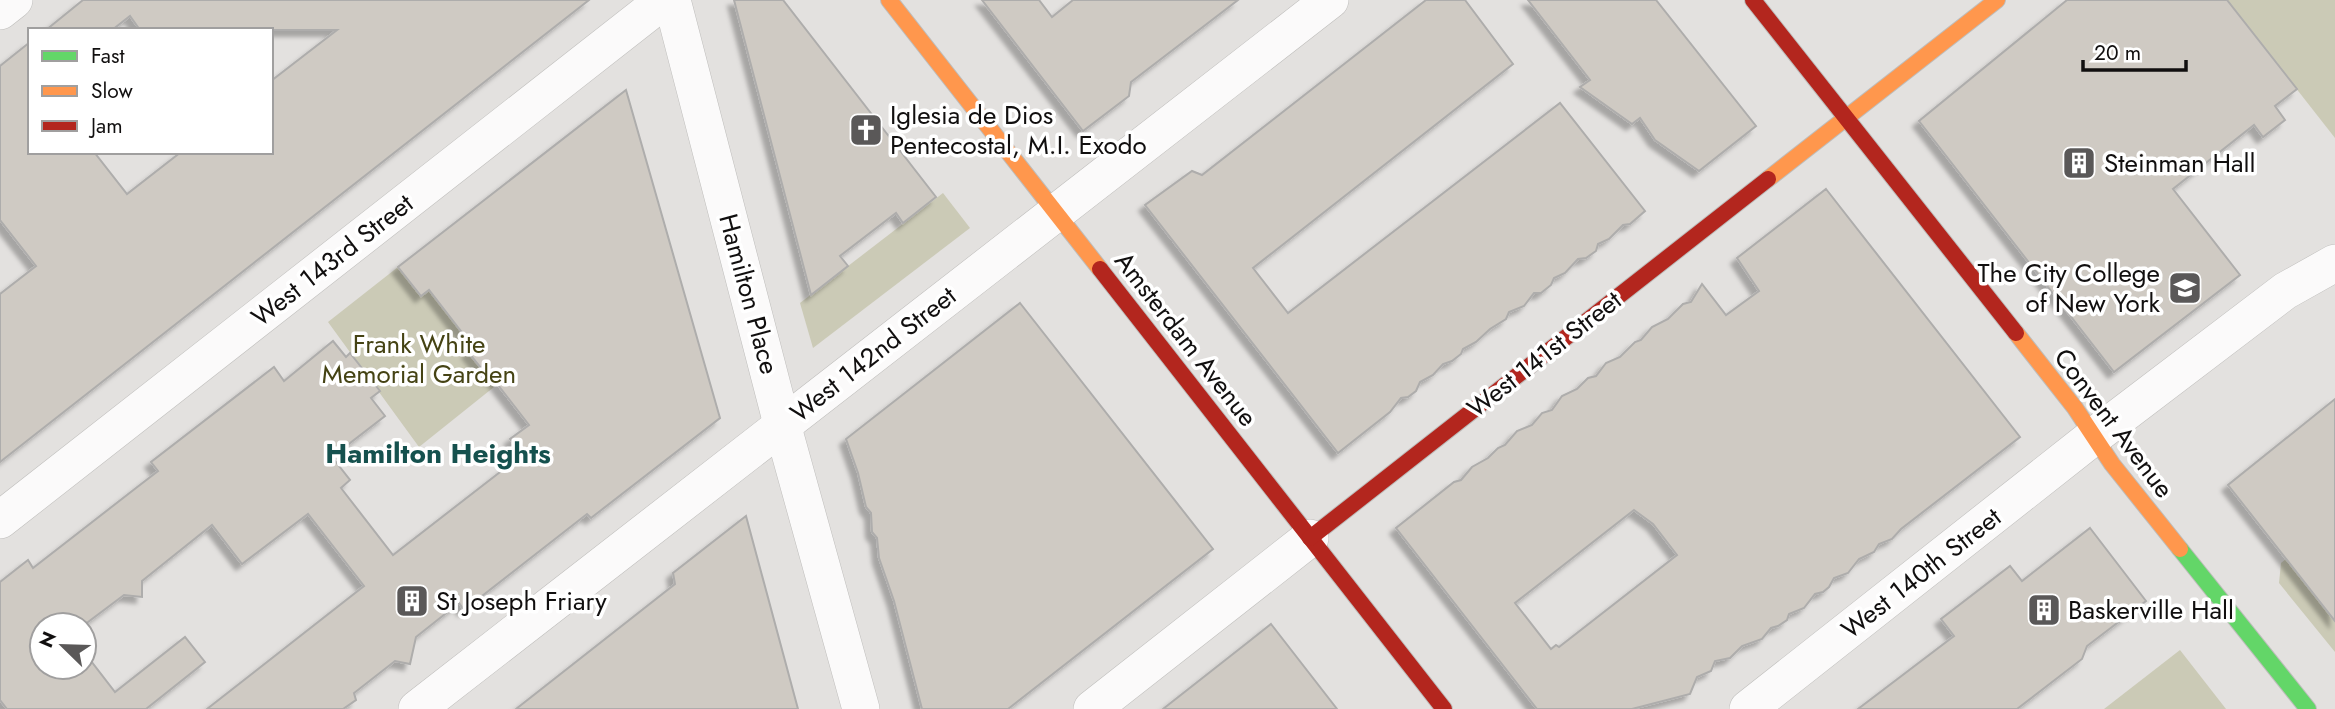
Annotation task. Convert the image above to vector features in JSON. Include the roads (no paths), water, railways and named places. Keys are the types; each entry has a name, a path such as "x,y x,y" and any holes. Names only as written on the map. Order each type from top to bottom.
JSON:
{"street":[{"path":"0,11 14,0"},
{"name":"West 143rd Street","path":"0,520 664,0"},
{"name":"Hamilton Place","path":"671,0 782,424 861,709"},
{"name":"Amsterdam Avenue","path":"889,0 1444,709"},
{"name":"West 142nd Street","path":"416,709 1330,0"},
{"name":"Convent Avenue","path":"1753,0 2075,408 2118,472 2308,709"},
{"name":"West 141st Street","path":"1092,709 1997,0"},
{"name":"West 140th Street","path":"1748,709 2093,437 2286,291 2335,263"}],"place":[{"name":"Iglesia de Dios Pentecostal, M.I. Exodo","path":"866,130"},
{"name":"Steinman Hall","path":"2079,163"},
{"name":"The City College of New York","path":"2185,288"},
{"name":"St Joseph Friary","path":"412,601"},
{"name":"Baskerville Hall","path":"2044,610"}],"district":[{"name":"Hamilton Heights","path":"438,453"}],"park label":[{"name":"Frank White Memorial Garden","path":"419,359"}]}
